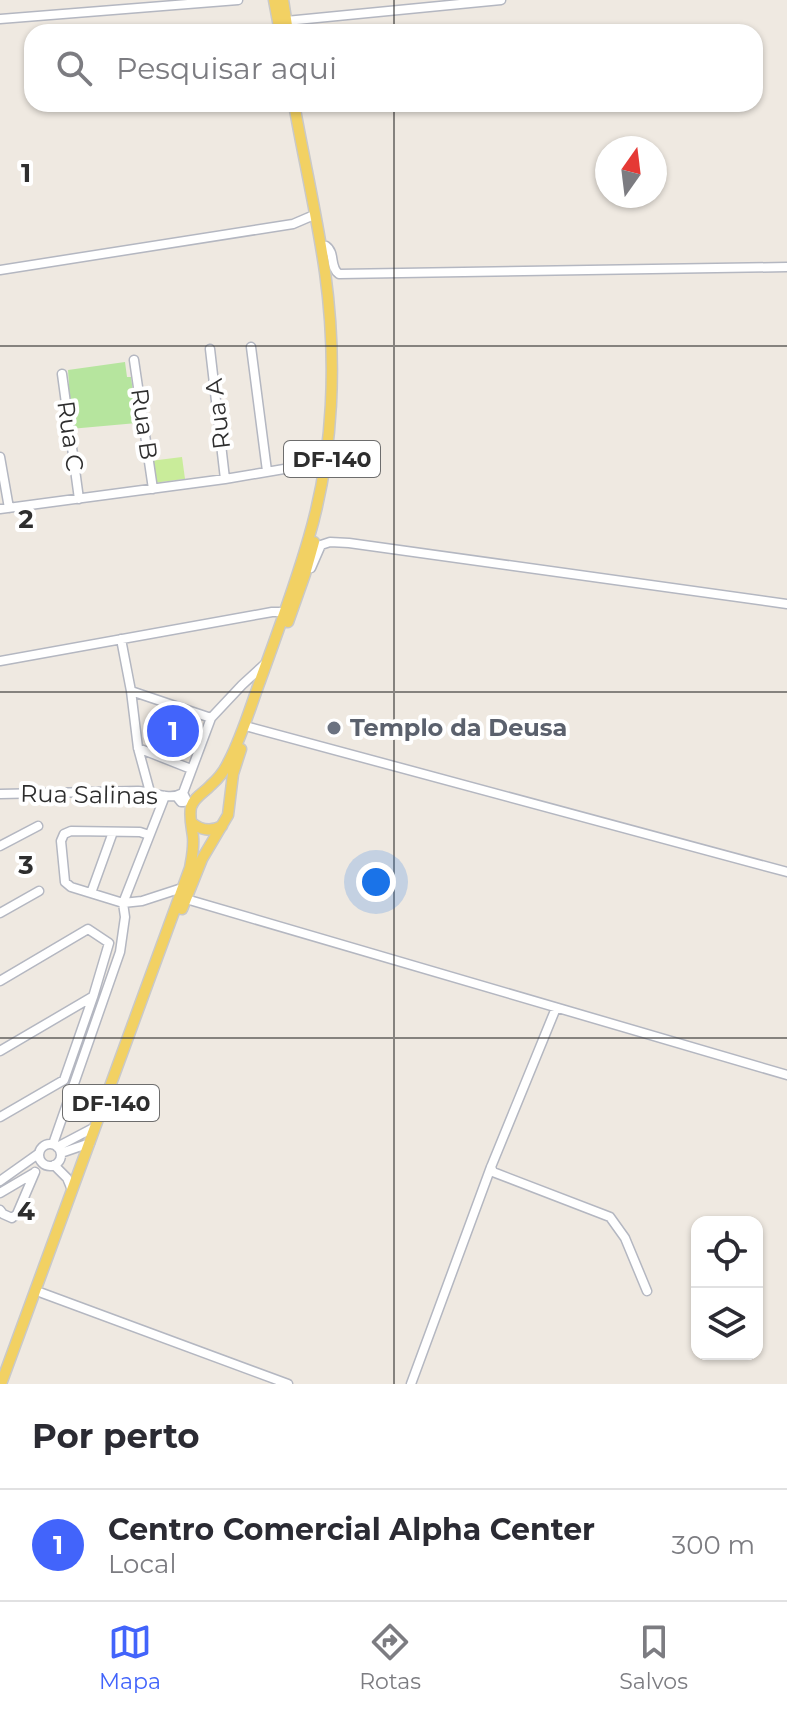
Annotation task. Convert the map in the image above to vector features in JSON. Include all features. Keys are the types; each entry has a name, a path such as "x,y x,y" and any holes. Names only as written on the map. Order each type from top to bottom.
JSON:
{"main road":[{"path":"274,0 283,24"},
{"path":"283,0 284,24"},
{"name":"DF-140","path":"9,1384 184,894 193,849 192,805 218,779 230,759 309,537 325,462 331,380 330,337 325,273 295,112"},
{"name":"DF-140","path":"1,1384 184,894 228,815 237,761 305,574 324,502 336,421 337,336 326,246 301,112"},
{"path":"203,792 219,793 230,801"},
{"path":"191,822 206,830 222,826"}],"street":[{"path":"0,19 238,0"},
{"path":"315,24 501,0"},
{"path":"0,270 293,224 314,215"},
{"path":"326,246 339,274 787,267"},
{"path":"251,347 267,471"},
{"name":"Rua A","path":"210,349 225,479"},
{"name":"Rua B","path":"134,360 153,489"},
{"name":"Rua C","path":"62,374 79,499"},
{"path":"0,457 5,509 325,462"},
{"path":"305,574 309,572 321,545 349,543 787,604"},
{"path":"0,661 284,612"},
{"path":"121,639 138,748 150,792"},
{"path":"191,822 182,797 211,718 266,663"},
{"path":"131,691 211,718"},
{"path":"249,727 787,872"},
{"path":"138,748 191,769"},
{"name":"Rua Salinas","path":"0,794 150,792 182,797 203,792"},
{"path":"0,1193 60,1160 57,1148 120,952 125,917 123,903 165,796"},
{"path":"0,846 38,826"},
{"path":"149,835 140,832 71,831 64,834 61,841 65,882 71,887 123,903 184,894 787,1075"},
{"path":"91,893 113,832"},
{"path":"0,913 39,891"},
{"path":"0,981 88,929 109,943 64,1080 0,1117"},
{"path":"0,1051 93,997"},
{"path":"411,1384 491,1167 556,1008"},
{"path":"57,1148 96,1126"},
{"path":"0,1181 38,1154 45,1145 57,1148 90,1143"},
{"path":"38,1154 40,1161 67,1178 72,1191"},
{"path":"491,1167 493,1172 610,1217 625,1238 647,1291"},
{"path":"0,1210 12,1218 17,1214 35,1172"},
{"path":"9,1175 14,1184"},
{"path":"42,1293 288,1384"}],"green space":[{"path":"125,362 127,377 131,377 137,423 70,429 65,386 69,385 68,370"},
{"path":"182,457 185,479 153,483 150,461"}],"place":[{"name":"Templo da Deusa","path":"334,728"},
{"name":"Centro Comercial Alpha Center","path":"173,731"}]}
